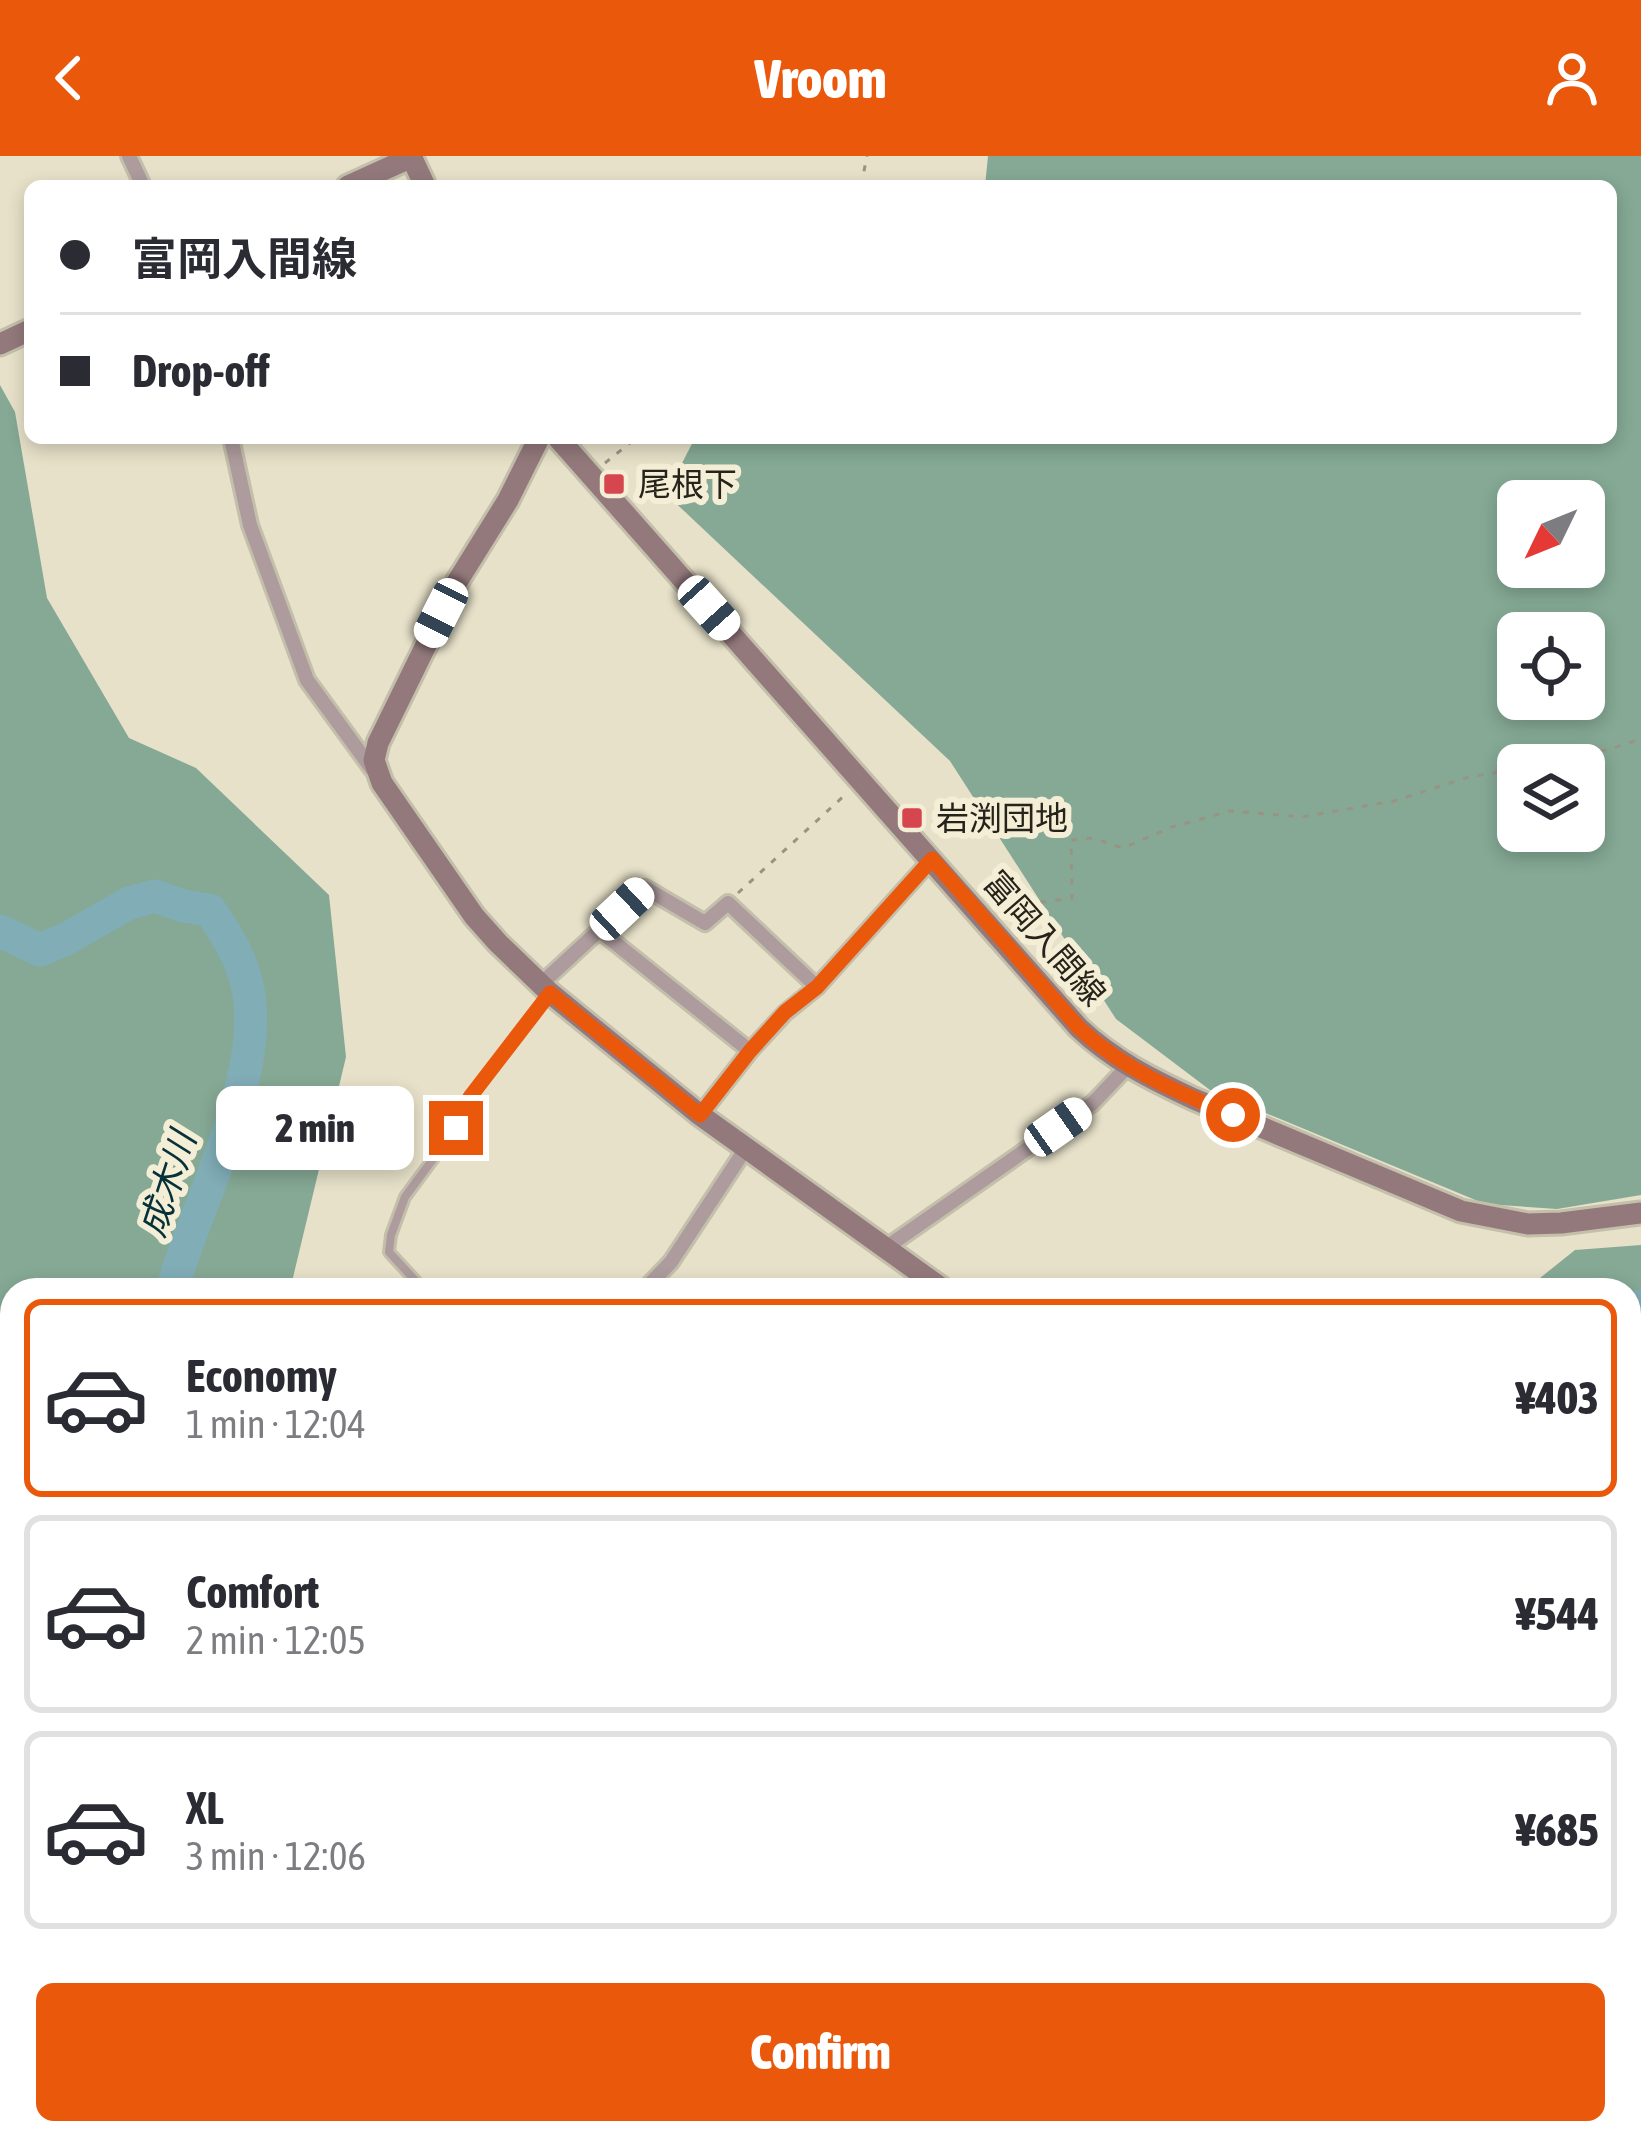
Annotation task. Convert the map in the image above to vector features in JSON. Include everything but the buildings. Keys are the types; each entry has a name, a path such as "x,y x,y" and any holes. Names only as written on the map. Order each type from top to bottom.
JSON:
{"main road":[{"path":"361,180 411,157"},
{"path":"536,444 457,582 378,742 374,760 382,783 474,916 546,988 700,1115 928,1278"},
{"name":"富岡入間線","path":"563,444 1101,1049 1194,1099 1461,1211 1528,1224 1641,1213"}],"street":[{"path":"232,444 250,525 308,680 382,783"},
{"path":"700,1115 785,1012 817,987 932,859"},
{"path":"546,988 645,888 705,923 728,903 817,987"},
{"path":"599,930 750,1051"},
{"path":"887,1247 1093,1103 1128,1066"},
{"path":"655,1278 746,1148"}],"lane":[{"path":"413,1278 389,1252 404,1196 456,1128 470,1097 546,988"}],"path":[{"path":"590,476 629,444"},
{"path":"1605,750 1641,739"},
{"path":"1019,959 1029,942 1035,902 1072,898 1071,840 1093,838 1123,848 1172,826 1230,811 1302,817 1394,801 1497,772"},
{"path":"728,903 862,779"}],"green space":[{"path":"988,156 1641,156 1641,1195 1557,1209 1485,1204 1210,1090 1116,1019 950,761 666,494 692,444 1617,444 1617,180 986,180"},
{"path":"0,385 15,412 47,598 129,738 196,768 329,895 346,1057 293,1278 0,1278"},
{"path":"1641,1245 1641,1278 1540,1278 1575,1250"}],"waterway":[{"name":"成木川","path":"0,931 40,950 129,903 155,896 210,910 237,955 251,1020 248,1058 226,1138 176,1278"}],"place":[{"name":"尾根下","path":"614,484"},
{"name":"岩渕団地","path":"912,818"}],"route":[{"path":"456,1128 470,1097 550,993 700,1115 785,1012 817,987 932,859 1101,1049 1154,1081 1233,1115"}]}
